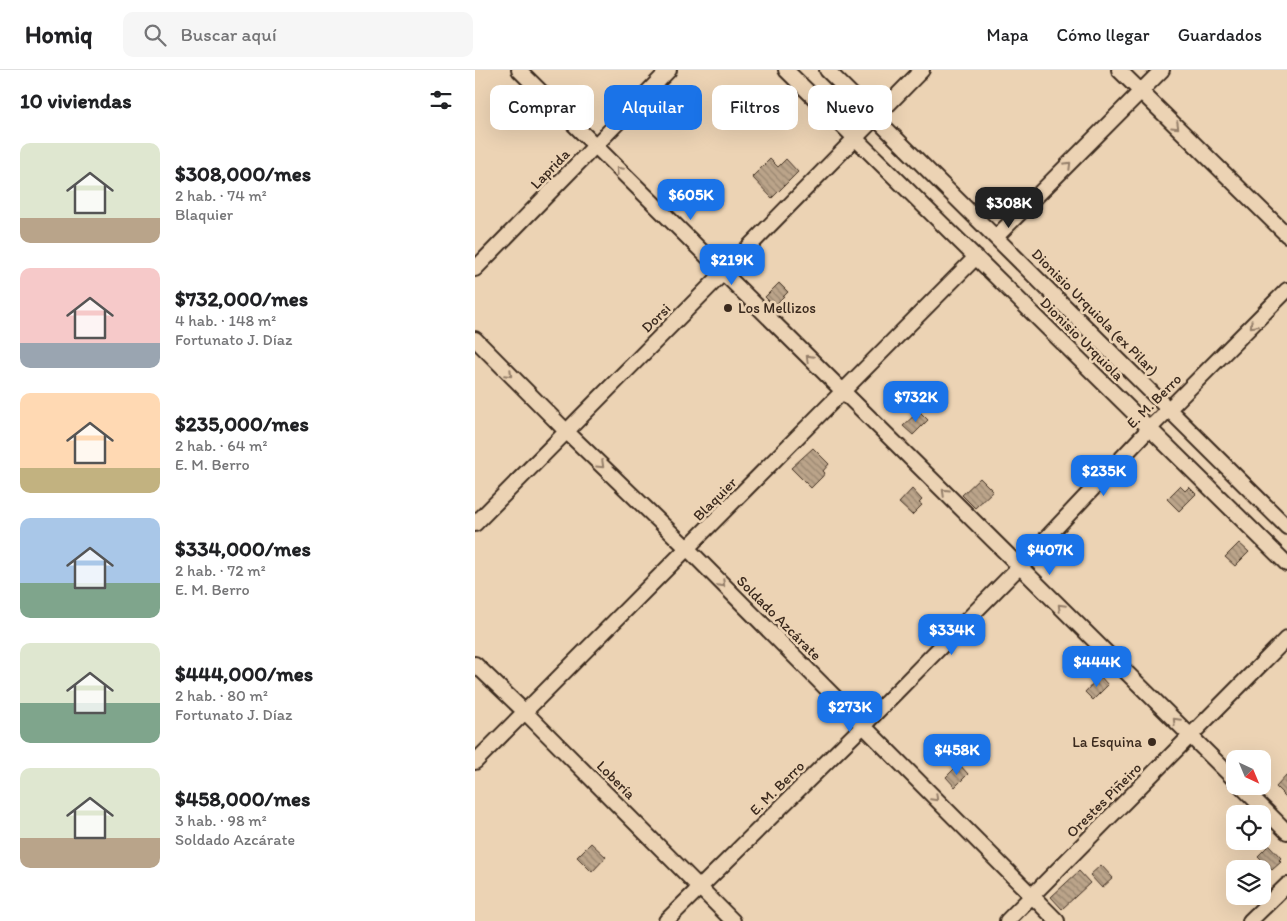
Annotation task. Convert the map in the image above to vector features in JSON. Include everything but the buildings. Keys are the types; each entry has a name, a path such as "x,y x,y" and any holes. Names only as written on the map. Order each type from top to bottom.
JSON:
{"street":[{"path":"519,70 1226,771"},
{"name":"Laprida","path":"475,269 669,70"},
{"path":"786,70 855,138"},
{"name":"Dionisio Urquiola (ex Pilar)","path":"827,70 842,85"},
{"name":"Dorsi","path":"892,101 922,70"},
{"path":"1119,70 1287,235"},
{"path":"996,237 1162,70"},
{"name":"Dorsi","path":"475,524 863,130"},
{"name":"Dionisio Urquiola (ex Pilar)","path":"888,130 1169,409"},
{"name":"Dionisio Urquiola","path":"855,138 1287,564"},
{"name":"Blaquier","path":"475,762 976,257"},
{"name":"E. M. Berro","path":"666,921 863,726 1020,566 1150,428 1287,290"},
{"name":"Soldado Azcárate","path":"475,339 566,431 688,549 1057,921"},
{"path":"1169,409 1287,527"},
{"name":"Orestes Piñeiro","path":"1007,921 1287,638"},
{"name":"Lobería","path":"475,664 733,921"},
{"path":"1250,795 1287,832"},
{"path":"1250,921 1287,885"}],"place":[{"name":"Los Mellizos","path":"728,308"},
{"name":"La Esquina","path":"1152,742"}]}
